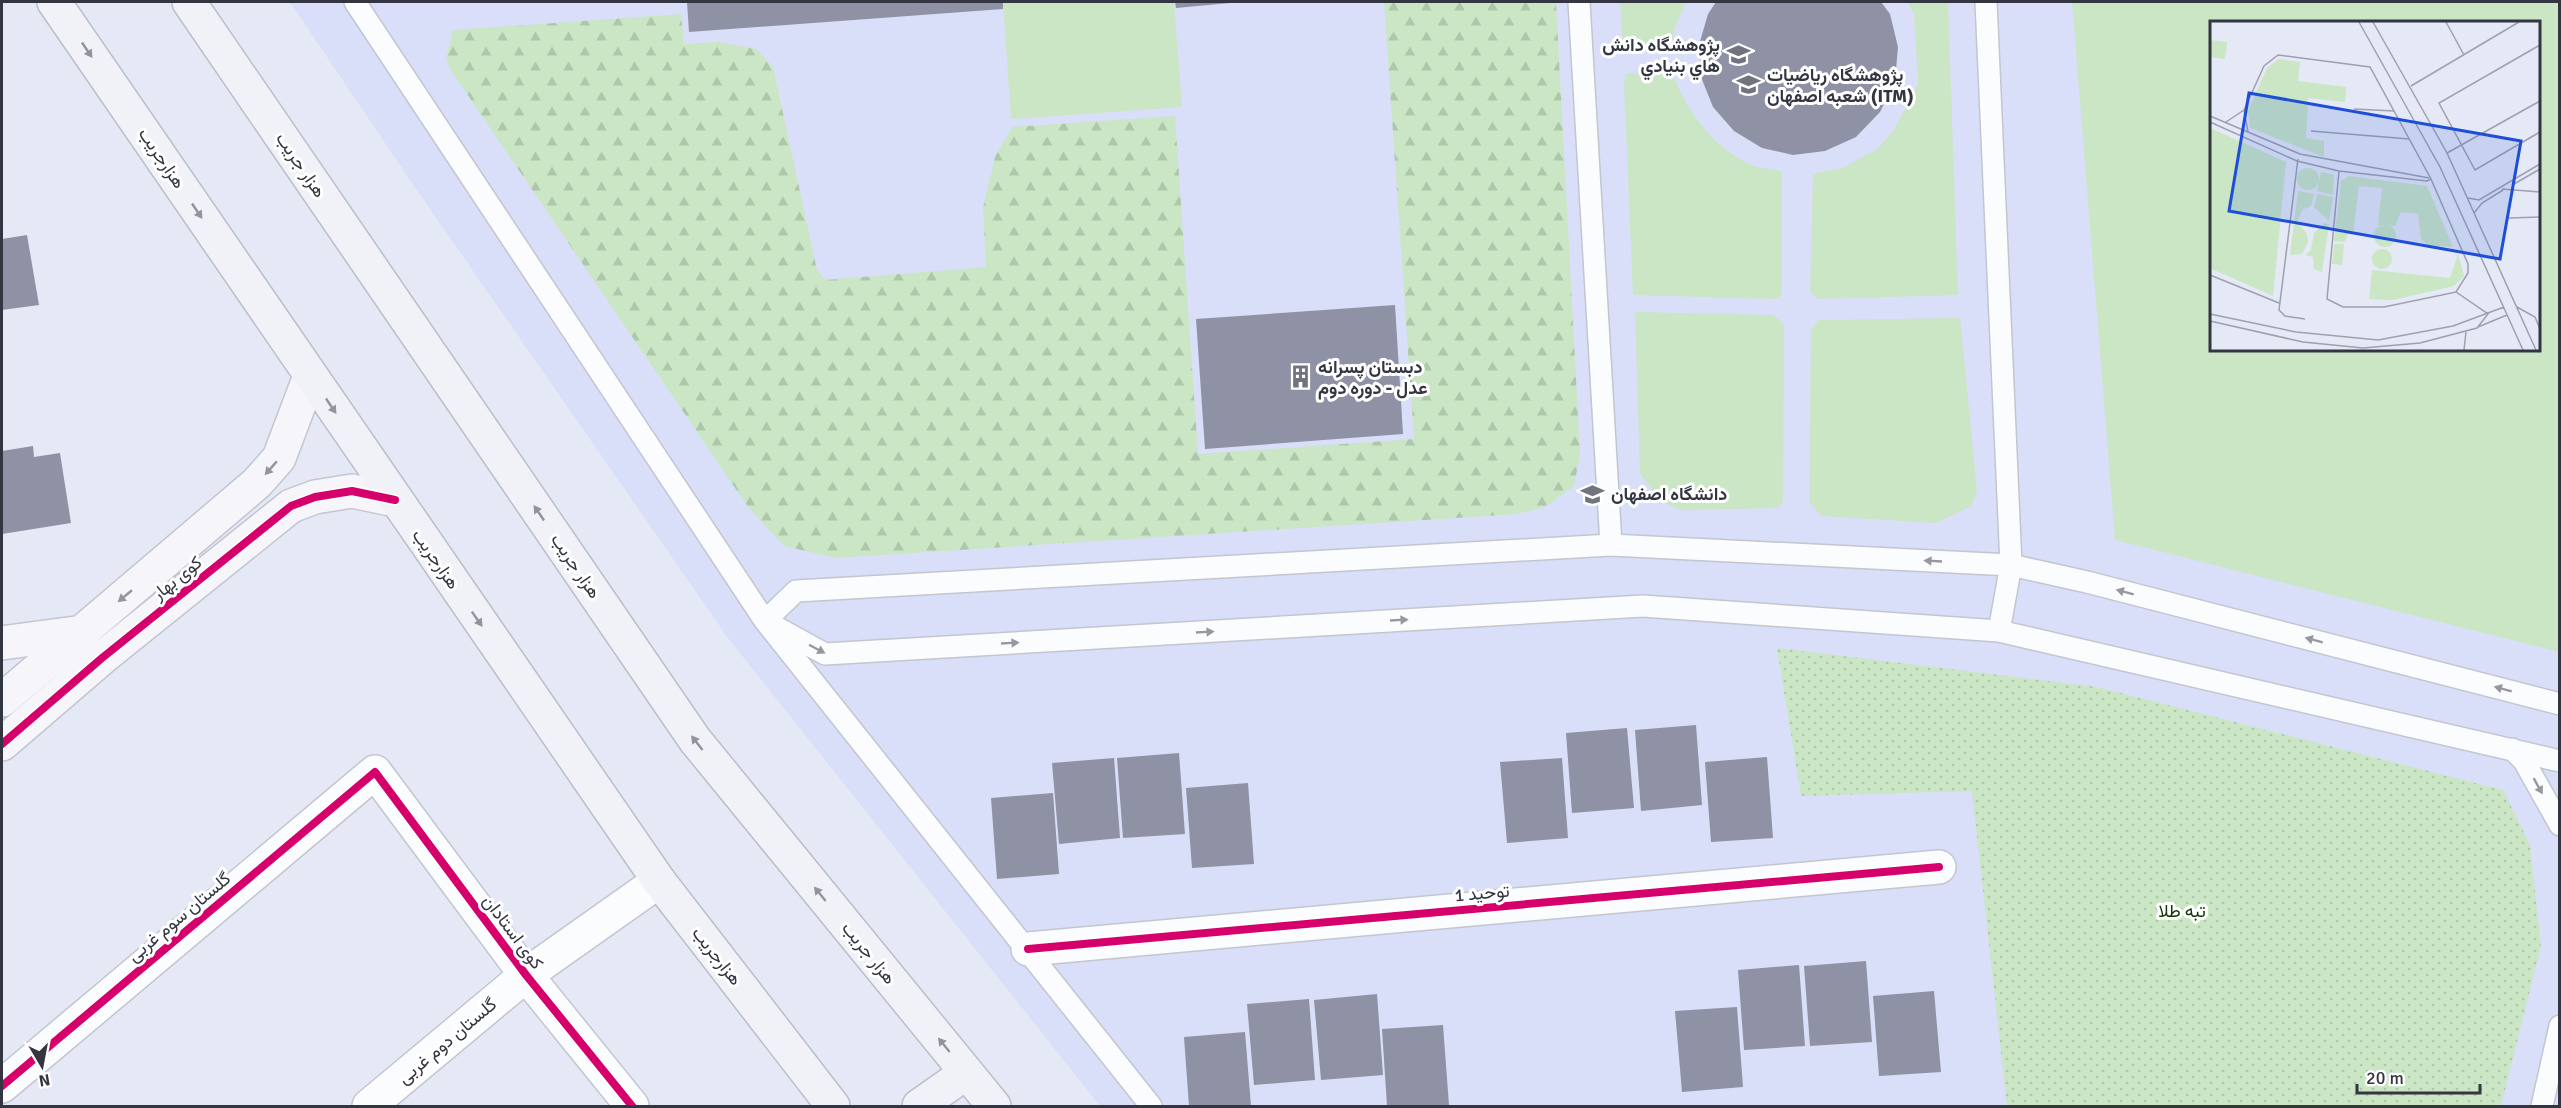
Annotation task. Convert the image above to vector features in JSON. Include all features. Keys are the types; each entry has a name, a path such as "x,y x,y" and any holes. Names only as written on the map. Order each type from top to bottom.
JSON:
{"main road":[{"name":"هزارجریب","path":"54,2 659,882 833,1107"},
{"name":"هزار جریب","path":"189,2 695,740 994,1107"},
{"path":"919,1107 966,1073"}],"street":[{"name":"کوی بهار","path":"2,700 257,483 279,458 310,376"},
{"name":"کوی بهار","path":"2,744 102,658 291,506 315,497 352,491 395,500"},
{"path":"2,643 83,632 102,658"},
{"name":"کوی استادان","path":"375,772 526,975 632,1107"},
{"name":"گلستان سوم غربی","path":"2,1086 375,772"},
{"name":"توحید 1","path":"1028,949 1939,867"},
{"name":"کوی استادان","path":"526,975 659,882"},
{"name":"گلستان دوم غربی","path":"369,1107 526,975"}],"lane":[{"path":"355,2 765,621 1028,949 1151,1107"},
{"path":"1579,2 1611,545"},
{"path":"1986,2 2012,565 1998,631"},
{"path":"765,621 796,591 1611,545 2012,565 2087,582 2559,704"},
{"path":"765,621 825,654 1643,606 1998,631 2559,761"},
{"path":"2512,749 2524,761 2559,825"},
{"path":"2542,1107 2559,1026"}],"shaded area":[{"name":"دانشگاه اصفهان","path":"290,2 2559,2 2559,1106 1100,1106 728,638 414,186"}],"green space":[{"path":"1003,2 1174,2 1182,107 1011,119"},
{"path":"1384,2 1556,2 1580,454 1574,486 1545,507 1517,514 835,558 784,546 748,507 452,72 446,59 453,30 681,14 684,44 718,42 756,49 773,67 817,270 825,280 986,267 983,207 995,157 1012,127 1175,116 1198,454 1414,439"},
{"path":"1620,2 1686,2 1675,27 1672,43 1623,44"},
{"path":"1907,2 1948,2 1958,295 1817,299 1810,291 1813,174 1843,168 1877,149 1894,130 1918,84 1914,13"},
{"path":"2072,2 2559,2 2559,652 2115,540"},
{"path":"1672,72 1685,100 1703,127 1726,150 1754,166 1782,171 1782,293 1778,299 1633,295 1624,84 1627,73"},
{"path":"1635,312 1773,315 1784,324 1783,502 1777,508 1681,510 1660,501 1640,473"},
{"path":"1960,318 1977,491 1971,506 1936,523 1822,516 1809,502 1811,329 1819,320"},
{"name":"تبه طلا","path":"1777,648 2097,687 2503,790 2530,845 2541,946 2501,1106 2007,1106 1972,791 1801,796"}],"building":[{"path":"687,2 1003,2 1003,9 689,32"},
{"path":"1175,2 1230,2 1230,3 1176,8"},
{"path":"1716,2 1881,2 1890,14 1898,47 1895,81 1880,112 1856,137 1825,151 1793,155 1762,148 1734,131 1713,107 1701,77 1699,45 1708,14"},
{"path":"27,235 39,305 2,310 2,239"},
{"name":"دبستان پسرانه عدل - دوره دوم","path":"1395,305 1403,434 1205,449 1196,319"},
{"path":"33,446 34,457 60,453 71,523 2,534 2,451"},
{"path":"1696,725 1702,805 1641,811 1635,730"},
{"path":"1627,728 1634,808 1572,813 1566,733"},
{"path":"1179,753 1185,834 1123,838 1117,758"},
{"path":"1767,757 1773,838 1711,842 1705,762"},
{"path":"1114,758 1120,838 1059,844 1052,763"},
{"path":"1562,758 1568,838 1507,843 1500,762"},
{"path":"1248,783 1254,864 1192,868 1186,788"},
{"path":"1053,793 1059,874 997,879 991,798"},
{"path":"1866,961 1872,1042 1810,1046 1804,966"},
{"path":"1799,965 1805,1046 1744,1050 1738,970"},
{"path":"1934,991 1941,1072 1879,1076 1873,996"},
{"path":"1377,994 1383,1075 1321,1080 1314,1000"},
{"path":"1309,999 1315,1080 1254,1085 1247,1004"},
{"path":"1737,1007 1743,1087 1682,1092 1675,1011"},
{"path":"1443,1025 1449,1105 1387,1106 1382,1029"},
{"path":"1245,1032 1251,1106 1189,1106 1184,1037"}],"cycle path":[{"path":"2,744 102,658 291,506 315,497 352,491 395,500"},
{"path":"2,1086 375,772 526,975 632,1106"},
{"path":"1028,949 1939,867"}],"place":[{"name":"پژوهشگاه دانش هاي بنيادي","path":"1738,55"},
{"name":"پژوهشگاه رياضيات شعبه اصفهان (ITM)","path":"1749,85"},
{"name":"دبستان پسرانه عدل - دوره دوم","path":"1300,377"},
{"name":"دانشگاه اصفهان","path":"1593,494"}]}
